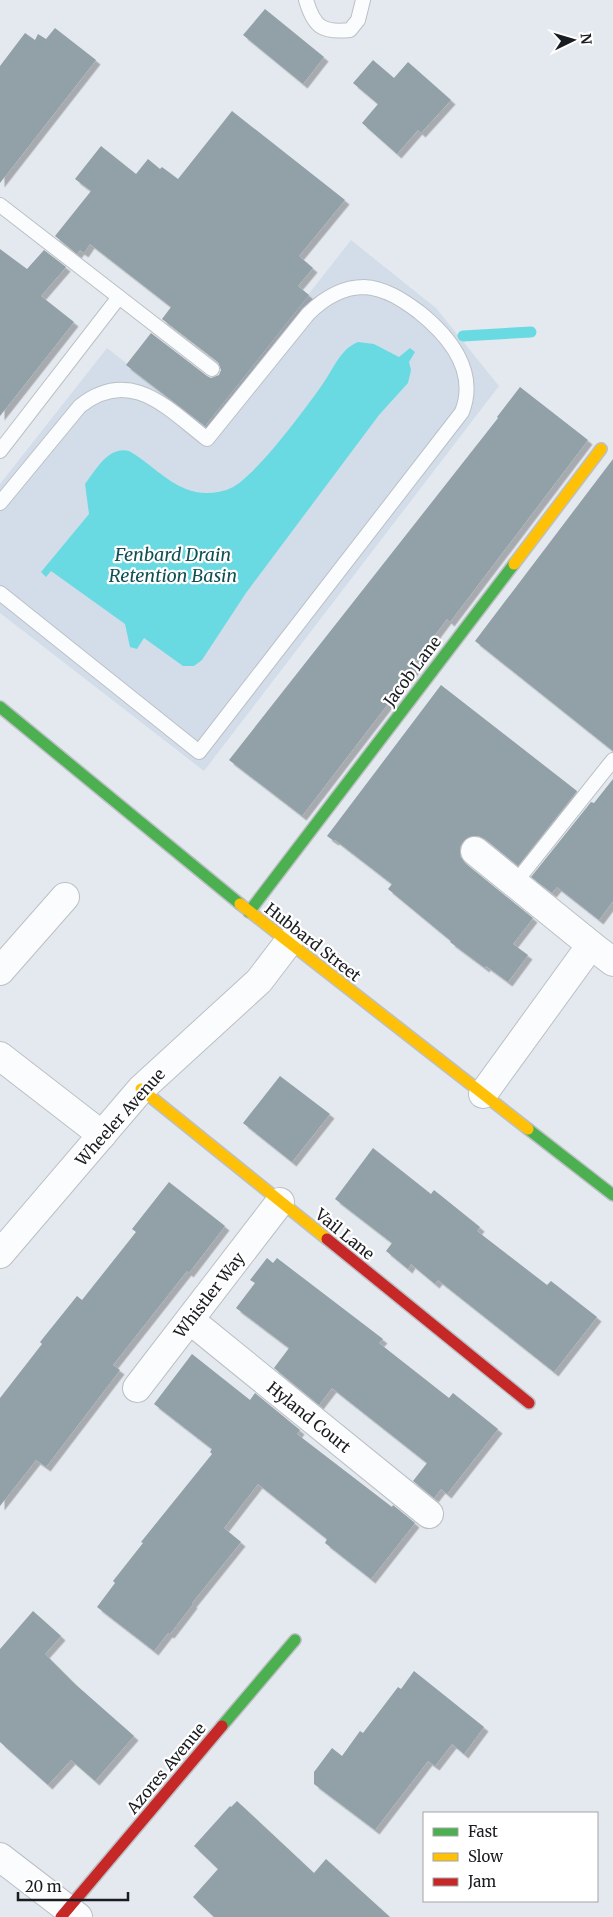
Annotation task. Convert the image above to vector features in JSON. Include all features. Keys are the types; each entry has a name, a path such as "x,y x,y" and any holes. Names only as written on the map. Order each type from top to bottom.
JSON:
{"street":[{"name":"Jacob Lane","path":"249,912 601,449"},
{"name":"Hubbard Street","path":"0,707 249,912 613,1195"},
{"path":"475,850 613,962"},
{"path":"0,971 65,897"},
{"name":"Wheeler Avenue","path":"0,1254 141,1090 258,982 288,943"},
{"path":"483,1094 591,945"},
{"path":"0,1056 102,1136"},
{"name":"Vail Lane","path":"141,1090 529,1403"},
{"name":"Whistler Way","path":"137,1388 280,1202"},
{"name":"Hyland Court","path":"190,1320 429,1514"},
{"name":"Azores Avenue","path":"69,1914 295,1640"},
{"path":"0,1857 69,1914"}],"lane":[{"path":"306,0 317,25 327,30 338,31 350,30 358,20 363,0"},
{"path":"0,204 212,369"},
{"path":"0,503 80,406 90,398 103,393 120,390 141,392 152,397 208,439 319,302 333,294 348,289 365,287 384,291 402,299 438,327 464,367 467,390 466,402 462,412 199,752 0,593"},
{"path":"0,451 119,297"},
{"path":"515,883 613,760"}],"shaded area":[{"path":"351,240 436,308 499,386 204,771 0,613 0,484 107,348 206,425"}],"water":[{"name":"Fenbard Drain Retention Basin","path":"358,342 374,344 399,357 410,348 415,352 409,362 411,370 408,383 379,415 246,593 202,660 194,666 183,666 144,638 137,649 130,647 125,624 51,571 46,577 41,572 89,514 85,484 103,460 115,452 129,451 178,486 191,491 209,493 231,488 241,482 266,457 322,385 337,360 346,350"}],"building":[{"path":"265,9 324,57 303,84 243,35"},
{"path":"55,28 96,60 0,183 0,66 25,33 35,40 38,34 46,39"},
{"path":"373,60 394,78 408,62 451,100 421,133 418,130 397,154 362,123 378,104 353,83"},
{"path":"232,111 345,200 299,256 313,268 298,286 309,295 205,426 126,365 151,333 211,378 219,375 221,370 218,362 162,319 171,307 90,244 84,253 80,250 77,254 55,236 91,191 75,179 101,146 136,174 148,159 160,169 162,167 178,179"},
{"path":"0,249 27,269 44,250 66,267 41,296 74,322 0,416"},
{"path":"520,387 588,440 450,622 447,619 414,663 417,666 302,816 229,760 498,418"},
{"path":"613,459 613,751 475,641"},
{"path":"441,685 577,791 518,866 485,839 478,836 469,837 460,848 460,856 465,863 533,918 513,944 528,955 508,982 486,966 485,968 450,942 388,889 392,884 335,840 327,836"},
{"path":"613,779 613,901 599,920 557,887 552,893 531,877 591,802 594,803"},
{"path":"280,1076 330,1114 292,1162 243,1123"},
{"path":"373,1148 431,1194 434,1190 480,1227 477,1231 547,1285 551,1281 597,1317 554,1372 438,1280 435,1284 411,1264 408,1269 386,1251 392,1243 335,1199"},
{"path":"169,1182 225,1226 113,1365 120,1370 46,1467 36,1460 0,1506 0,1398 42,1344 40,1342 77,1296 82,1300 136,1232 132,1229"},
{"path":"267,1258 273,1263 277,1258 383,1339 379,1343 449,1398 453,1393 498,1429 447,1494 441,1489 434,1498 413,1481 427,1463 332,1388 319,1405 274,1368 289,1348 236,1308 255,1283 250,1280"},
{"path":"192,1354 250,1400 255,1393 300,1430 297,1434 415,1523 371,1579 325,1543 327,1539 258,1484 224,1528 241,1542 192,1603 170,1634 168,1633 154,1651 97,1607 115,1583 113,1581 143,1543 141,1542 212,1454 210,1452 212,1449 154,1404"},
{"path":"33,1611 61,1636 45,1654 75,1684 134,1736 95,1781 71,1760 48,1785 0,1742 0,1649"},
{"path":"414,1671 484,1727 464,1754 452,1744 435,1766 428,1761 375,1830 314,1784 314,1772 332,1748 342,1756 360,1731 363,1733 398,1687 401,1689"},
{"path":"237,1801 314,1873 326,1859 390,1917 214,1917 193,1897 218,1869 194,1846 230,1806"}],"waterway":[{"path":"463,336 531,332"}],"traffic: fast":[{"path":"249,912 514,564"},
{"path":"0,707 240,904"},
{"path":"528,1129 613,1195"},
{"path":"222,1726 295,1640"}],"traffic: slow":[{"path":"514,564 601,449"},
{"path":"240,904 528,1129"},
{"path":"141,1089 327,1239"}],"traffic: jam":[{"path":"327,1239 529,1403"},
{"path":"61,1917 222,1726"}]}
